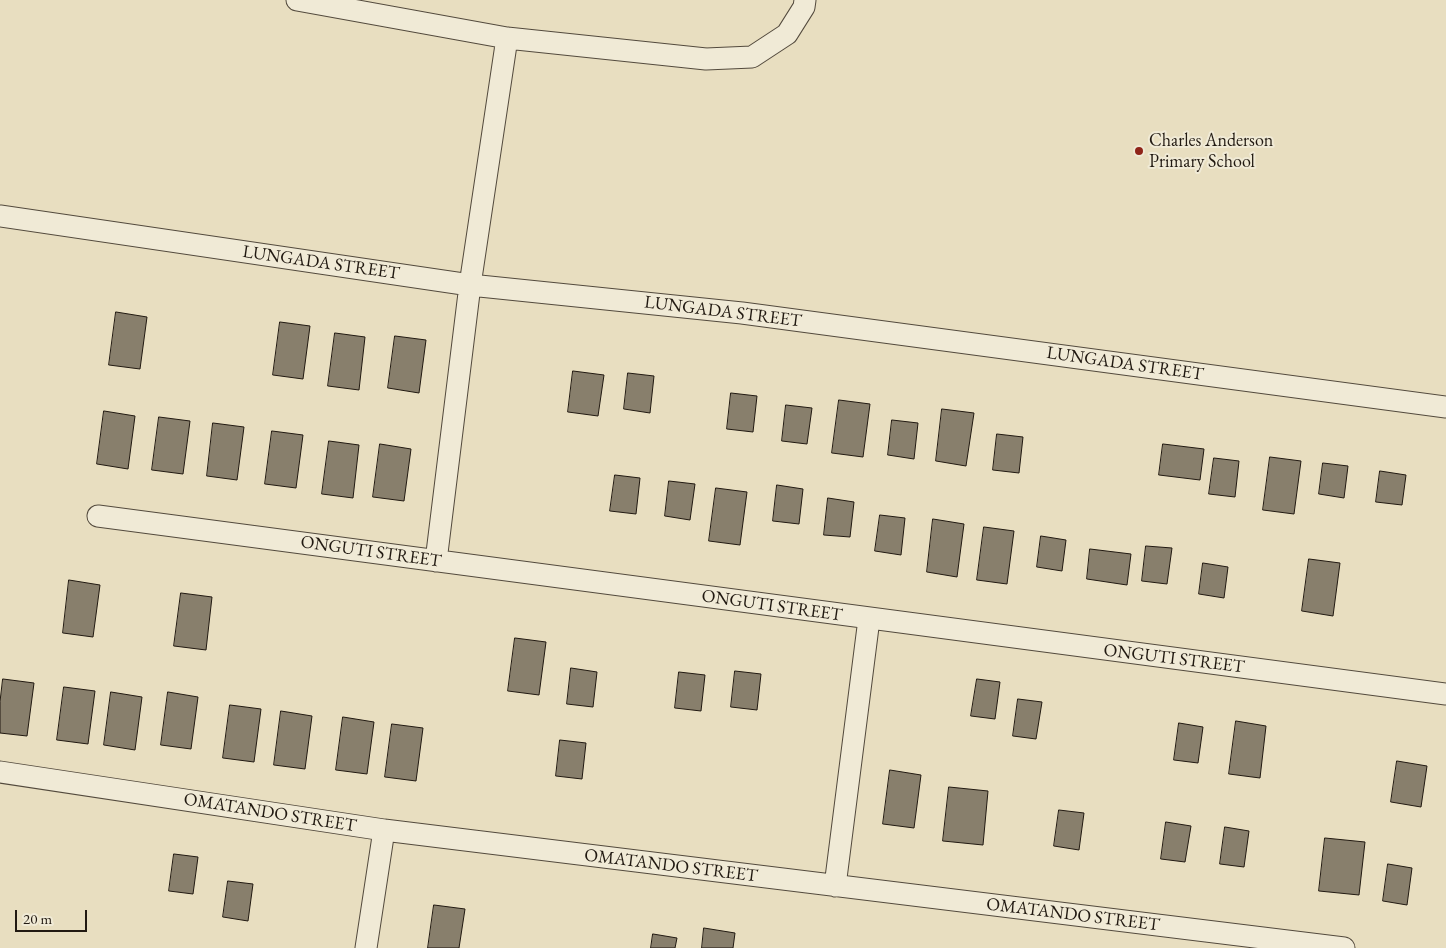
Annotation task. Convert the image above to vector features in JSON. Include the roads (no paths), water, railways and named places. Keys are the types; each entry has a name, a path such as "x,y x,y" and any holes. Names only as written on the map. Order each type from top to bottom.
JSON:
{"street":[{"path":"297,0 508,38 706,59 752,57 787,34 804,7 805,0"},
{"path":"436,561 470,285 508,38"},
{"name":"LUNGADA STREET","path":"0,216 470,285 742,313 1446,407"},
{"name":"ONGUTI STREET","path":"98,516 1446,694"},
{"path":"836,886 869,619"},
{"name":"OMATANDO STREET","path":"0,772 384,830 836,886 1269,944 1344,948"},
{"path":"366,948 384,830"}],"place":[{"name":"Charles Anderson Primary School","path":"1139,151"}]}
